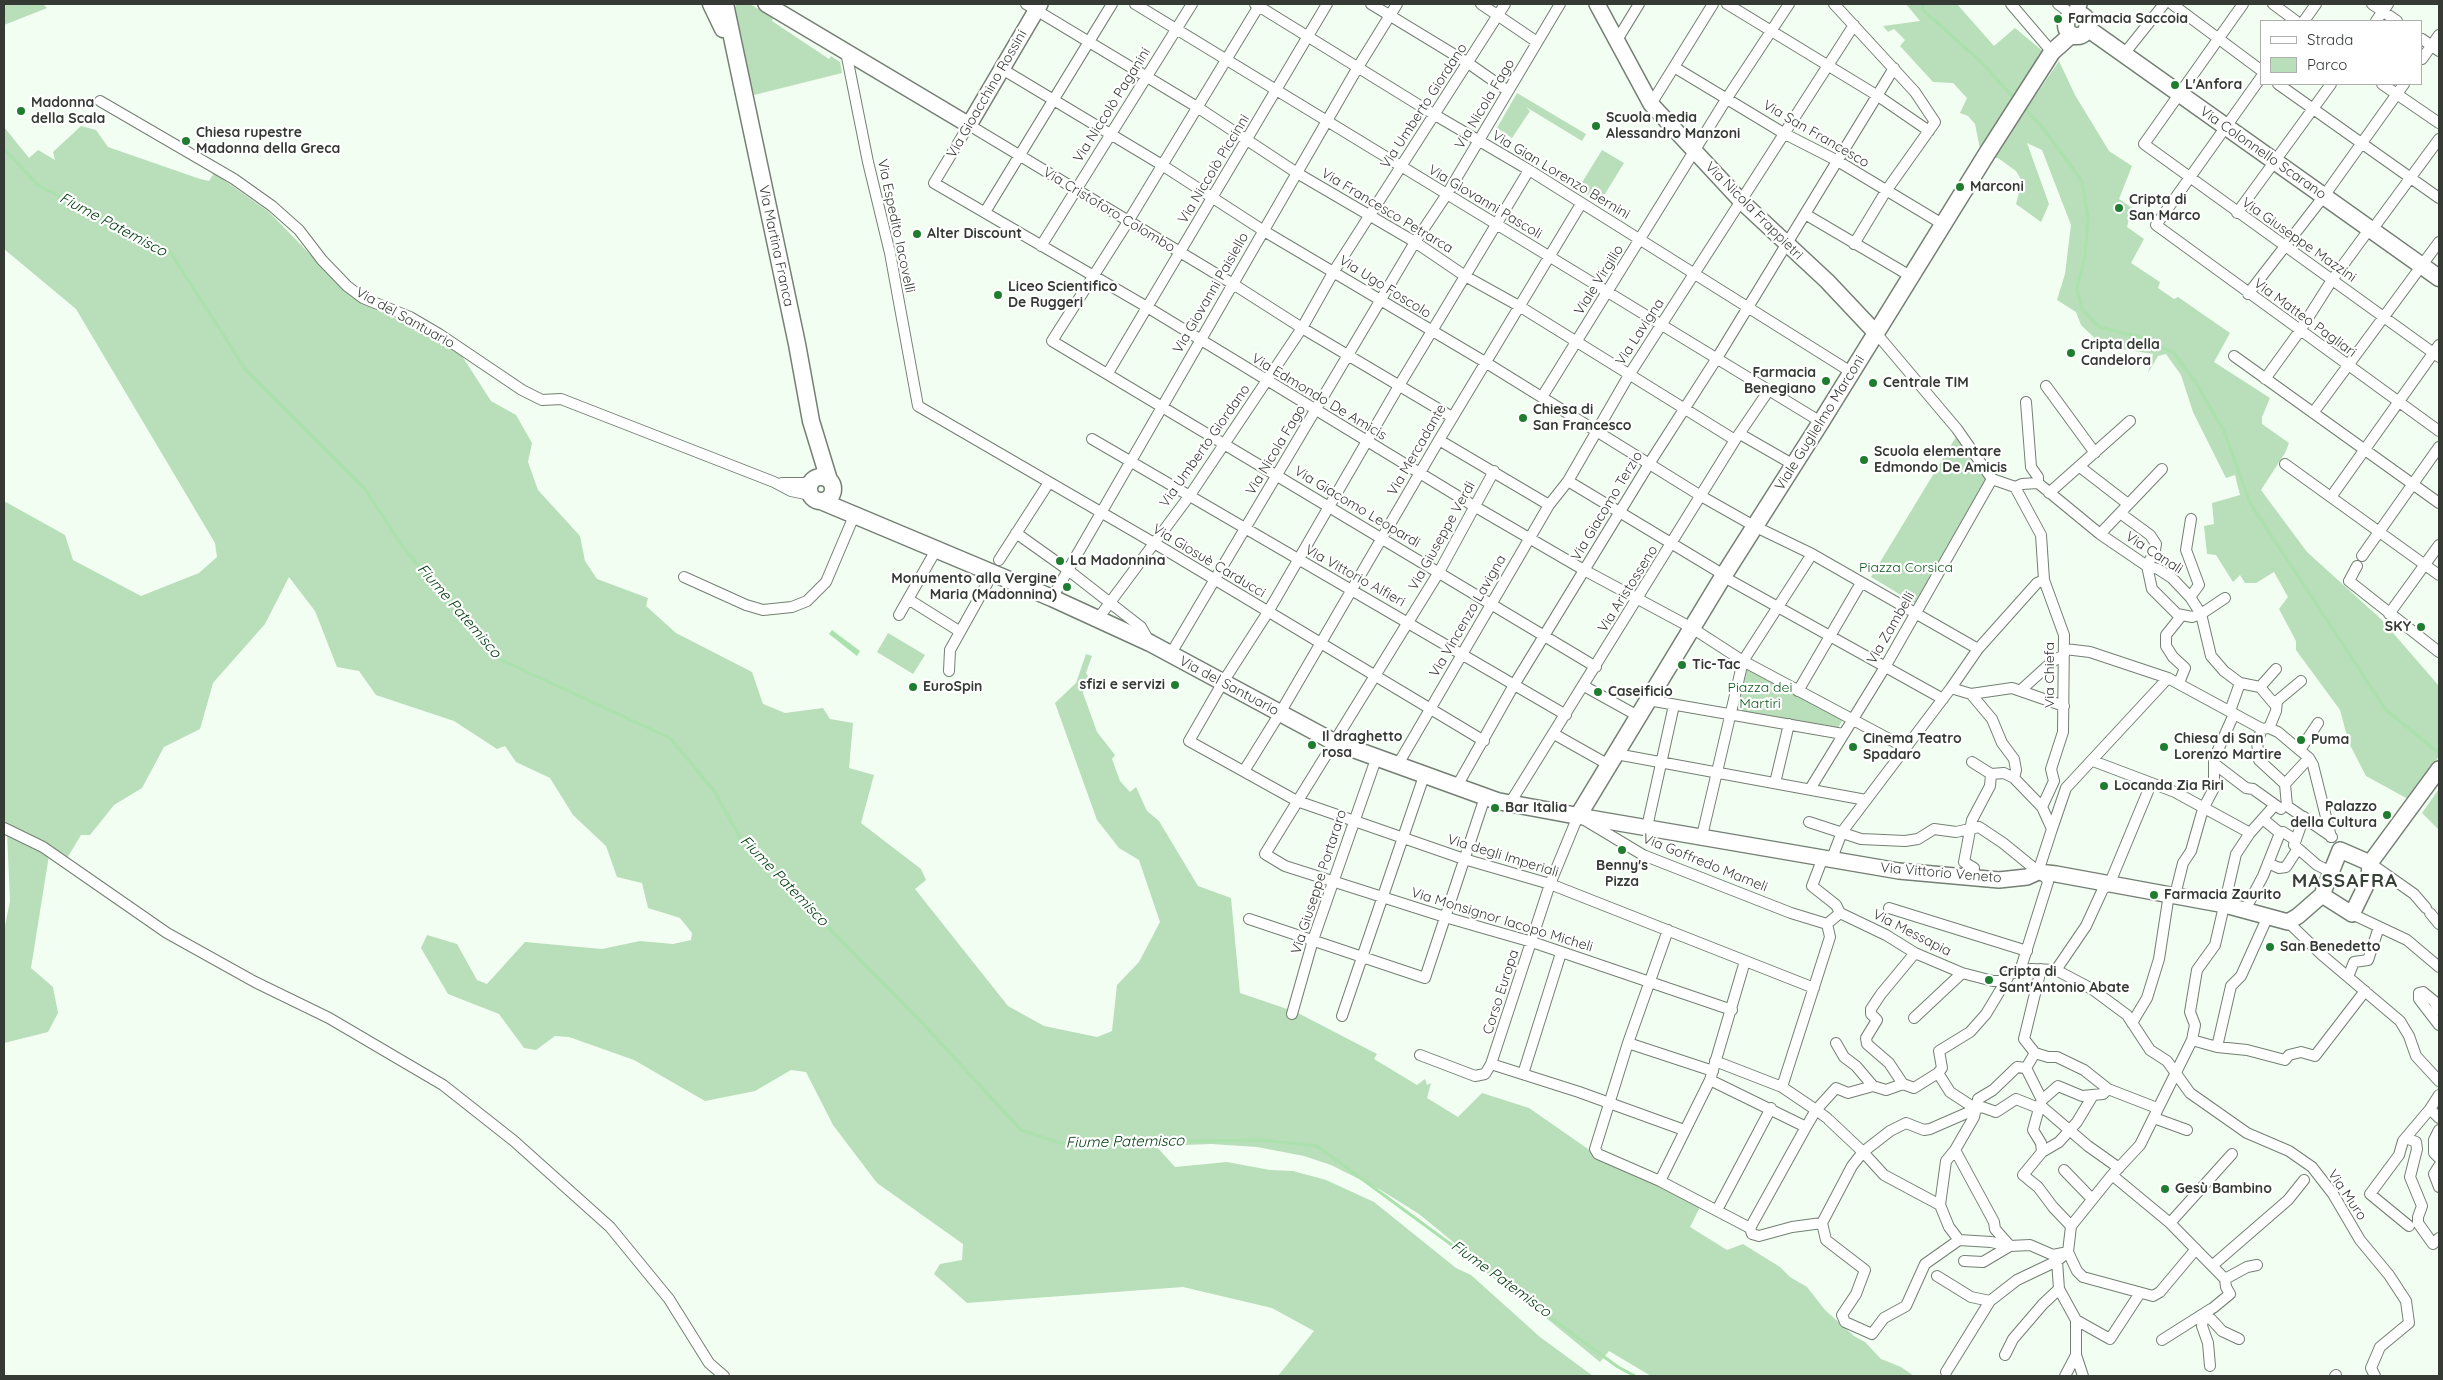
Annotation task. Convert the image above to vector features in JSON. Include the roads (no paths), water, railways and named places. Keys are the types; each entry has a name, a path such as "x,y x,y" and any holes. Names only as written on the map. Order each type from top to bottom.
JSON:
{"main road":[{"name":"Via Martina Franca","path":"711,4 733,52"},
{"name":"Via Martina Franca","path":"724,4 797,344 816,442 819,488"},
{"path":"2071,35 2067,30 2066,23 2075,12 2087,21 2087,28"},
{"name":"Viale Guglielmo Marconi","path":"1578,816 1754,526 2052,52 2071,35 2078,36 2084,34 2087,28"},
{"name":"Via Colonnello Scarano","path":"2087,28 2324,196 2369,233 2422,265 2439,278"},
{"name":"Via del Santuario","path":"819,488 854,516 936,550 996,567 1052,598 1150,643 1334,742 1376,759 1485,797 1578,816"},
{"name":"Via del Santuario","path":"819,488 850,504 889,531"}],"street":[{"path":"985,212 1088,40 1112,4"},
{"name":"Via Giovanni Pascoli","path":"1135,4 1821,422"},
{"name":"Via Niccolò Paganini","path":"1041,246 1145,76 1192,4"},
{"name":"Via Niccolò Piccinni","path":"1108,373 1278,91 1327,4"},
{"path":"1371,4 1468,62 1508,91"},
{"name":"Via Giovanni Paisiello","path":"1052,598 1099,513 1358,67 1397,4"},
{"path":"1481,4 1537,42"},
{"name":"Via Umberto Giordano","path":"1097,620 1190,495 1302,328 1334,271 1505,4"},
{"name":"Via Nicola Fago","path":"1170,655 1415,242 1447,194 1560,4"},
{"name":"Via Nicola Frappietri","path":"1597,4 1650,104 1741,201 1785,244 1827,281 1876,333"},
{"path":"1617,40 1639,4"},
{"path":"1650,104 1713,4"},
{"path":"1727,4 1932,127"},
{"name":"Viale Virgilio","path":"1542,397 1727,98 1789,4"},
{"path":"1834,4 1915,92 1932,127"},
{"path":"2011,4 2052,52"},
{"path":"2058,4 2066,10 2075,12"},
{"path":"2124,54 2164,4"},
{"path":"2172,4 2260,70"},
{"path":"2180,94 2243,4"},
{"path":"2273,4 2295,20"},
{"path":"2305,20 2316,4"},
{"path":"2372,4 2385,8 2396,20"},
{"name":"Via Cristoforo Colombo","path":"770,5 1129,220 1302,328 1400,384 1452,417"},
{"path":"1092,275 1129,220 1197,107 1228,60 1258,5"},
{"name":"Via Gian Lorenzo Bernini","path":"1258,5 1435,115 1529,170 1852,372"},
{"name":"Via Francesco Petrarca","path":"1034,6 1197,107 1246,142 1415,242 1465,276 1519,306 1684,408 1794,465"},
{"name":"Via Gioacchino Rossini","path":"934,183 1002,69 1034,6"},
{"path":"2377,20 2385,8"},
{"name":"Via Lavigna","path":"1568,481 1629,375 1854,25"},
{"path":"2423,58 2435,48 2439,35"},
{"path":"2423,40 2435,48"},
{"name":"Via Espedito Iacovelli","path":"846,52 868,162 890,253 918,406"},
{"name":"Via San Francesco","path":"1674,67 1785,134 1836,160 1944,225"},
{"name":"Via Giacomo Terzio","path":"1457,786 1514,685 1894,68"},
{"name":"Via Ugo Foscolo","path":"1002,69 1162,165 1264,231 1334,271 1431,332 1485,362 1701,496 1754,526 1812,554 1978,649"},
{"path":"2190,178 2260,79"},
{"path":"2279,85 2439,198"},
{"path":"2237,213 2330,85"},
{"path":"2383,85 2439,123"},
{"path":"2248,294 2324,196 2403,85"},
{"name":"Via Giuseppe Mazzini","path":"2180,94 2144,144 2237,213 2437,352"},
{"name":"Via del Santuario","path":"100,101 234,179 272,206 299,230 322,260 347,286 363,298 410,318 432,330 522,390 542,400 562,400 774,482 819,488"},
{"path":"1854,244 1886,191 1932,127"},
{"path":"2265,379 2300,332 2332,280 2412,178 2439,138"},
{"path":"1223,682 1268,612 1400,384 1529,170"},
{"name":"Via Matteo Pagliari","path":"2190,178 2156,226 2439,431"},
{"name":"Via Edmondo De Amicis","path":"934,183 1147,307 1266,382 1316,410 1474,506 1584,570 1692,628 1743,661 1904,748"},
{"name":"Via Mercadante","path":"1244,771 1280,713 1452,417 1582,204"},
{"path":"1805,214 1912,277"},
{"path":"2313,413 2439,242"},
{"name":"Via Giacomo Leopardi","path":"1092,275 1052,341 1491,602 1596,667"},
{"path":"1876,333 1957,429 1992,478 2015,487 2022,484 2038,483 2038,477 2031,467 2026,402"},
{"path":"2331,497 2398,402 2437,352"},
{"path":"2234,356 2439,503"},
{"path":"2046,386 2095,453"},
{"name":"Via Aristosseno","path":"1510,803 1769,390"},
{"name":"Via Giosuè Carducci","path":"918,406 1048,484 1154,543 1320,643 1376,674 1484,741"},
{"path":"2049,493 2130,421"},
{"name":"Via Vittorio Alfieri","path":"1092,439 1566,715"},
{"path":"1439,440 1494,471 1549,506"},
{"path":"2362,556 2439,447"},
{"path":"2285,464 2439,575"},
{"path":"2080,467 2128,504"},
{"path":"2100,534 2162,469"},
{"name":"Via Giuseppe Verdi","path":"1265,854 1439,572 1494,471"},
{"name":"Via Zambelli","path":"1810,788 1885,667 1992,478"},
{"path":"1568,481 1672,543 1724,575 1724,577 1943,699"},
{"name":"Via Vincenzo Lavigna","path":"1397,766 1529,538 1549,506 1568,481"},
{"name":"Via Canali","path":"2038,483 2100,534 2147,566 2158,569 2172,578 2190,597 2201,614 2211,656 2224,671 2240,683"},
{"path":"949,671 950,650 959,631 1016,533 1048,484"},
{"name":"Via Chiefa","path":"2015,487 2041,535 2044,580 2063,627 2064,706 2062,732 2051,769 2054,781"},
{"path":"2120,513 2150,536 2156,544 2147,566 2152,589 2177,614 2192,617 2201,614 2225,598"},
{"path":"684,577 746,605 764,610 792,607 807,601 826,582 854,516"},
{"path":"2190,597 2199,585 2186,550 2191,519"},
{"path":"1016,533 1068,570 1141,627 1150,643"},
{"path":"2389,614 2439,545"},
{"path":"899,615 936,550"},
{"path":"1702,836 1743,661 1812,554"},
{"path":"2357,566 2349,581 2439,652"},
{"path":"1827,860 1842,832 1943,699 1978,649 2037,584 2044,580"},
{"path":"1798,691 1861,582"},
{"path":"908,599 959,631"},
{"path":"2179,683 2185,668 2173,657 2166,646 2166,635 2182,615"},
{"path":"2021,690 2064,652 2090,652 2179,683 2232,713 2266,729 2278,732 2309,758 2313,765 2331,837"},
{"path":"2260,687 2276,669"},
{"path":"2038,872 2066,788 2168,678"},
{"path":"2287,806 2285,784 2259,760 2258,742 2276,712 2276,706 2280,697 2301,681"},
{"name":"Via degli Imperiali","path":"1223,682 1189,741 1297,801 1464,859 1550,884 1814,988"},
{"path":"2132,1022 2147,998 2159,959 2172,895 2183,864 2191,851 2204,809 2214,788 2216,765 2214,758 2232,713 2240,683 2260,687 2276,706"},
{"path":"1584,686 1638,716"},
{"path":"1951,688 1971,694 2012,688 2064,706"},
{"path":"1971,694 1992,719 2002,743 2014,759 2016,770 2014,778"},
{"path":"1648,700 1843,734"},
{"path":"1647,827 1674,705"},
{"path":"2300,750 2318,723"},
{"path":"1776,783 1789,724"},
{"path":"1554,734 1612,760 1662,764 1810,788 1866,800"},
{"path":"2285,784 2309,758"},
{"name":"Via Giuseppe Portararo","path":"1292,1014 1313,940 1376,759"},
{"path":"2093,761 2175,792 2250,834"},
{"path":"1972,762 1991,774 2004,773 2014,778 2042,807 2052,829"},
{"path":"2216,765 2274,806 2280,809 2287,806"},
{"path":"2352,914 2369,878 2370,863 2439,769"},
{"path":"1973,877 1974,868 1964,862 1972,820 1990,786 1991,774"},
{"path":"1342,1016 1424,776"},
{"path":"2042,807 2054,781 2066,788"},
{"path":"2056,970 2086,926 2103,889 2109,885 2151,784"},
{"path":"1249,919 1426,978 1485,797"},
{"path":"2196,1249 2160,1292 2153,1296 2083,1277 2077,1271 2068,1252 2071,1226 2115,1171 2140,1145 2174,1072 2192,1040 2195,1025 2190,1012 2197,970 2215,945 2234,860 2250,834 2264,820 2274,806"},
{"path":"2287,806 2304,816 2331,837 2340,850 2370,863 2414,894 2439,924"},
{"name":"Via Vittorio Veneto","path":"1578,816 1899,871 2008,879 2027,877 2038,872 2224,904 2288,922"},
{"name":"Corso Europa","path":"1491,1064 1550,884 1578,816"},
{"name":"Via Goffredo Mameli","path":"1578,816 1643,855 1791,913 1827,924"},
{"path":"2304,816 2294,839 2294,845 2297,850 2331,872"},
{"path":"2264,820 2280,833 2284,832 2294,839"},
{"path":"1809,822 1861,839 1918,839 1934,829 1956,832 1979,827 2003,843 2048,882 2020,971"},
{"path":"4,828 43,847 167,933 255,982 329,1018 443,1085 514,1141 610,1228 669,1299 709,1363 724,1376"},
{"path":"2246,910 2280,833"},
{"path":"2268,863 2280,868 2286,867 2297,850"},
{"path":"2340,850 2322,895 2298,916 2288,922 2400,1021 2409,1036 2416,1056 2439,1082"},
{"name":"Via Monsignor Iacopo Micheli","path":"1265,854 1285,866 1334,880 1445,917 1532,942 1732,1010"},
{"name":"Via Messapia","path":"1827,860 1812,886 1836,905 1840,913 1886,935 1915,953 1962,973 1993,981 2005,981"},
{"path":"2322,895 2352,914 2407,940 2439,967"},
{"path":"1889,908 2027,951"},
{"path":"1782,1087 1830,937 1827,924 1840,913"},
{"path":"2217,1047 2232,986 2241,976 2268,916"},
{"path":"2348,977 2354,962 2368,960 2379,927"},
{"path":"1668,930 1628,1043 1595,1149 1598,1154 1660,1181 1717,1210 1750,1228 1752,1234 1759,1236 1792,1227 1822,1223"},
{"path":"1523,1074 1561,953"},
{"path":"1915,953 1880,994 1871,1014 1877,1020 1866,1038 1867,1044 1889,1064 1903,1084 1914,1088 1938,1073 1942,1068 1939,1050 1970,1032 1986,1014 2010,974 2041,969 2056,970 2092,989 2127,1016 2150,1050 2167,1061 2174,1072"},
{"path":"1660,1181 1713,1071 1745,962"},
{"path":"2041,969 2024,1039 2035,1053 2048,1057 2057,1057 2070,1063 2091,1075 2108,1089 2187,1130"},
{"path":"1914,1018 1962,973"},
{"path":"2192,1040 2217,1047 2247,1050 2285,1060 2289,1054 2301,1052 2315,1056 2364,991"},
{"path":"2439,1010 2434,1001 2423,992 2419,993 2419,999 2439,1024"},
{"path":"1628,1043 1713,1071 1782,1087 1828,1119 1884,1175 1940,1205"},
{"path":"1836,1043 1844,1057 1856,1066 1873,1086 1886,1090 1903,1084"},
{"path":"2026,1068 2035,1053"},
{"path":"1420,1055 1475,1076 1485,1074 1491,1064 1684,1130"},
{"path":"1959,1240 1950,1227 1940,1205 1946,1160 1955,1150 1974,1117 1978,1099 1992,1090 2017,1067 2026,1068"},
{"path":"2026,1068 2041,1102 2170,1223 2226,1279 2230,1294 2209,1311 2162,1340"},
{"path":"1713,1071 1771,1108 1806,1127"},
{"name":"Via Muro","path":"2174,1072 2190,1093 2230,1122 2247,1133 2289,1151 2312,1167 2333,1194 2360,1240 2389,1275 2406,1301 2409,1323 2380,1346 2371,1368 2375,1376"},
{"path":"1938,1073 1950,1092 1976,1109"},
{"path":"1750,1228 1816,1110 1836,1088 1848,1093 1873,1086"},
{"path":"2068,1252 2053,1255 2030,1245 2010,1246 1991,1242 1959,1240 1924,1264 1906,1306 1884,1318 1872,1334 1845,1322 1842,1315 1856,1294 1865,1270 1826,1240 1822,1223 1838,1190 1863,1152 1906,1123 1924,1130 1930,1129 1982,1107 1996,1112 2016,1099 2036,1107 2058,1086 2082,1096 2103,1094 2108,1089"},
{"path":"2071,1226 2053,1207 2038,1186 2023,1175 2042,1152 2059,1142 2070,1130 2092,1096"},
{"path":"2409,1226 2370,1194 2400,1155 2406,1138 2439,1096"},
{"path":"2041,1102 2033,1130 2041,1143 2042,1152"},
{"path":"1717,1210 1771,1108"},
{"path":"2430,1109 2439,1118"},
{"path":"2439,1130 2434,1140 2434,1153 2439,1158"},
{"path":"2406,1138 2416,1142 2417,1148 2410,1177 2422,1206 2418,1223 2433,1244 2439,1238"},
{"path":"1955,1150 1994,1222 1995,1229 2010,1246"},
{"path":"2170,1223 2232,1154"},
{"path":"2439,1166 2434,1174 2439,1187"},
{"path":"2064,1170 2092,1199"},
{"path":"2213,1265 2281,1206 2304,1180"},
{"path":"1964,1261 1983,1262 2010,1246"},
{"path":"1946,1372 1990,1301 2017,1280 2057,1261 2068,1252"},
{"path":"2057,1261 2059,1289 2076,1320 2076,1355 2082,1376"},
{"path":"2226,1279 2247,1267 2257,1265"},
{"path":"1937,1276 1971,1297 1990,1301"},
{"path":"2005,1354 2013,1339 2043,1304 2059,1289"},
{"path":"2076,1320 2110,1339 2140,1293"},
{"path":"2209,1311 2211,1318 2222,1331 2239,1338"},
{"path":"2209,1311 2202,1326 2208,1343 2210,1366"},
{"path":"2065,1376 2076,1355"}],"waterway":[{"path":"1922,4 1923,10 1980,61 2015,99"},
{"path":"2023,107 2042,127 2082,181 2088,218 2085,256 2077,289 2082,309 2099,327 2140,337 2174,353 2196,383 2224,431 2250,503 2386,710 2439,753"},
{"name":"Fiume Patemisco","path":"4,149 39,186 170,252 246,370 365,489 402,546 497,658 670,738 715,792 739,836 925,1026 1021,1130 1060,1143 1261,1140 1317,1146 1618,1367 1635,1376"}],"place":[{"name":"Farmacia Saccoia","path":"2058,19"},
{"name":"L'Anfora","path":"2175,85"},
{"name":"Madonna della Scala","path":"21,111"},
{"name":"Scuola media Alessandro Manzoni","path":"1596,126"},
{"name":"Chiesa rupestre Madonna della Greca","path":"186,141"},
{"name":"Marconi","path":"1960,187"},
{"name":"Cripta di San Marco","path":"2119,208"},
{"name":"Alter Discount","path":"917,234"},
{"name":"Liceo Scientifico De Ruggeri","path":"998,295"},
{"name":"Cripta della Candelora","path":"2071,353"},
{"name":"Farmacia Benegiano","path":"1826,381"},
{"name":"Centrale TIM","path":"1873,383"},
{"name":"Chiesa di San Francesco","path":"1523,418"},
{"name":"Scuola elementare Edmondo De Amicis","path":"1864,460"},
{"name":"La Madonnina","path":"1060,561"},
{"name":"Monumento alla Vergine Maria (Madonnina)","path":"1067,587"},
{"name":"SKY","path":"2421,627"},
{"name":"Tic-Tac","path":"1682,665"},
{"name":"sfizi e servizi","path":"1175,685"},
{"name":"EuroSpin","path":"913,687"},
{"name":"Caseificio","path":"1598,692"},
{"name":"Puma","path":"2301,740"},
{"name":"Il draghetto rosa","path":"1312,745"},
{"name":"Cinema Teatro Spadaro","path":"1853,747"},
{"name":"Chiesa di San Lorenzo Martire","path":"2164,747"},
{"name":"Locanda Zia Riri","path":"2104,786"},
{"name":"Bar Italia","path":"1495,808"},
{"name":"Palazzo della Cultura","path":"2387,815"},
{"name":"Benny's Pizza","path":"1622,850"},
{"name":"Farmacia Zaurito","path":"2154,895"},
{"name":"San Benedetto","path":"2270,947"},
{"name":"Cripta di Sant'Antonio Abate","path":"1989,980"},
{"name":"Gesù Bambino","path":"2165,1189"}],"district":[{"name":"MASSAFRA","path":"2345,881"}],"park label":[{"name":"Piazza Corsica","path":"1906,568"},
{"name":"Piazza dei Martiri","path":"1760,696"}]}
